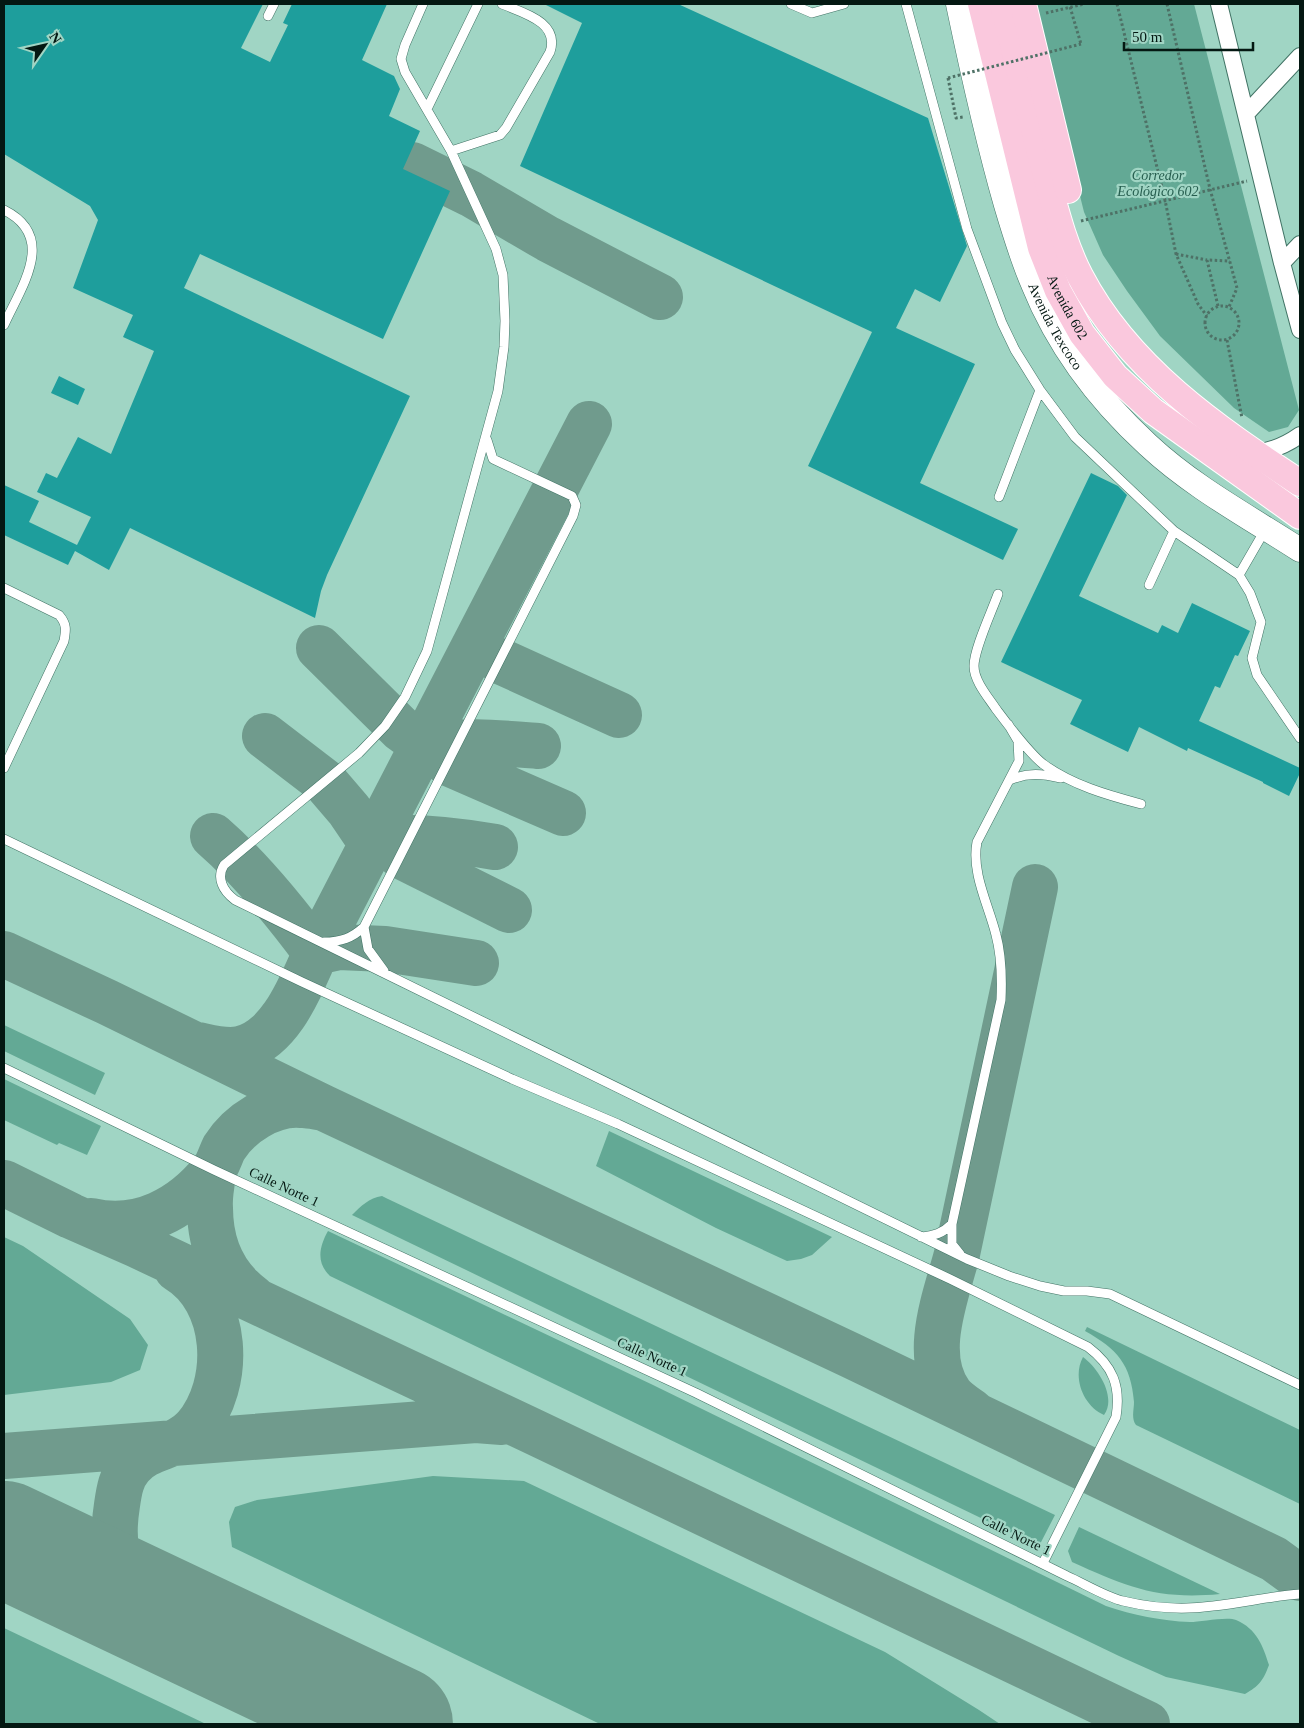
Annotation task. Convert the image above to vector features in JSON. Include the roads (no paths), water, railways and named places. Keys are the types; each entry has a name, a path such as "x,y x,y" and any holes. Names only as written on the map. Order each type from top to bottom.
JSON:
{"main road":[{"name":"Avenida Texcoco","path":"958,4 982,115 1018,246 1033,285 1064,344 1082,372 1103,398 1149,446 1202,487 1300,550"},
{"name":"Avenida 602","path":"982,4 1041,248 1058,290 1082,334 1115,376 1153,410 1300,516"},
{"name":"Avenida 602","path":"1003,4 1038,148 1061,230 1081,277 1118,333 1147,366 1214,424 1300,483"},
{"name":"Avenida 602","path":"1023,4 1075,223 1081,277"}],"street":[{"path":"1219,4 1300,330"},
{"path":"1246,114 1300,56"},
{"path":"1282,263 1300,244"},
{"path":"1252,450 1278,448 1300,435"}],"lane":[{"path":"268,16 274,4"},
{"path":"423,4 401,59 405,72 451,151 496,249 502,275 505,321 504,347 498,391 428,651 401,704 385,726 365,748 235,855 221,870 220,881 226,892 235,900 967,1259 1040,1286 1064,1291 1088,1291 1110,1294 1300,1384"},
{"path":"428,109 478,4"},
{"path":"451,151 500,135 506,128 550,52 553,43 552,35 547,27 536,19 502,4"},
{"path":"791,4 812,13 844,4"},
{"path":"906,4 968,229 1002,323 1015,350 1040,390 1075,437 1174,531 1239,575 1250,593 1261,622 1252,658 1257,675 1300,738"},
{"path":"4,210 23,225 32,239 33,255 29,270 4,325"},
{"path":"999,497 1040,390"},
{"path":"322,942 336,942 348,939 364,927 552,559 575,509 576,502 569,494 493,459 486,437"},
{"path":"477,470 482,464 493,459"},
{"path":"1239,575 1266,528"},
{"path":"1149,585 1174,531"},
{"path":"4,588 59,615 64,620 66,628 64,641 4,768"},
{"path":"998,594 976,654 974,666 976,676 986,696 1042,763 1068,779 1109,796 1141,804"},
{"path":"967,1259 957,1252 952,1244 952,1224 1001,1000 1002,972 998,945 976,863 976,850 977,842 1019,762 1020,748 1018,741 1008,724"},
{"path":"1010,780 1027,774 1068,779"},
{"path":"4,839 355,1007 512,1079 618,1124 950,1279 1088,1347 1106,1363 1112,1375 1119,1400 1116,1417 1043,1563"},
{"path":"364,927 370,952 386,974"},
{"name":"Calle Norte 1","path":"4,1068 214,1170 696,1393 1067,1576 1121,1600 1160,1607 1185,1608 1214,1606 1300,1594"},
{"path":"921,1237 935,1236 952,1224"}],"park label":[{"name":"Corredor Ecológico 602","path":"1158,184"}]}
